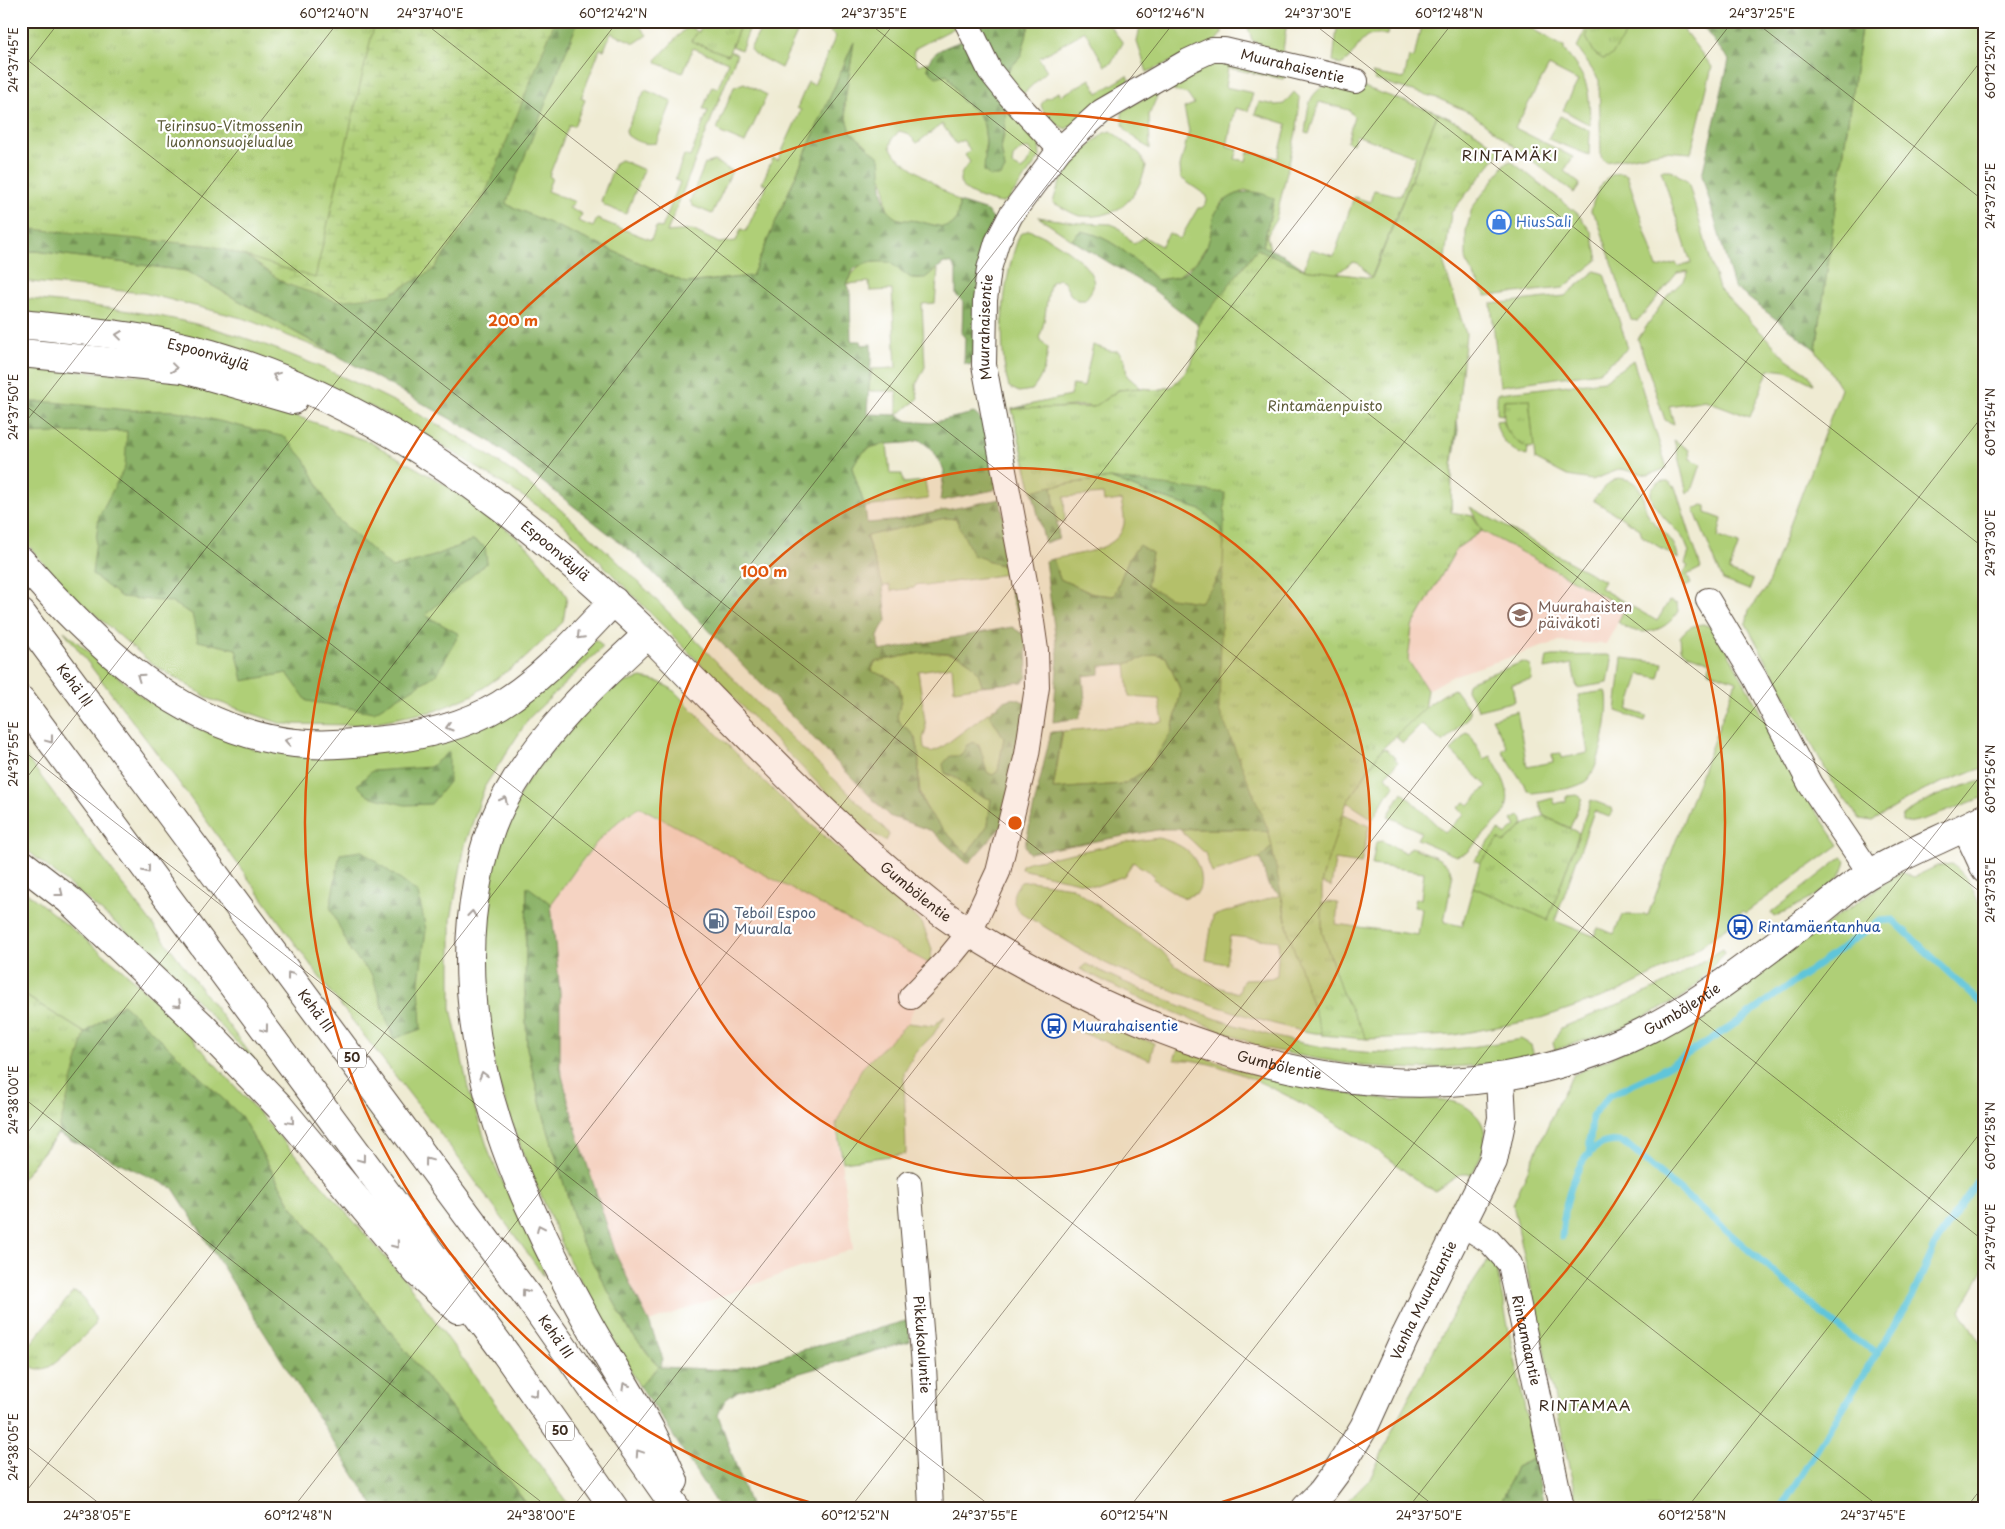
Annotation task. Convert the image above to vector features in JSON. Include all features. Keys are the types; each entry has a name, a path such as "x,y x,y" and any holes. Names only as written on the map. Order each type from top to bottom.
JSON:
{"main road":[{"name":"Espoonväylä","path":"21,324 136,337 210,354 276,375 383,428 466,480 533,530 614,601 648,634"},
{"name":"Espoonväylä","path":"21,354 184,369 383,428"},
{"path":"21,562 72,617 106,650 173,699 213,720 256,735 295,743 337,744 386,740 429,734 470,721 500,705 540,676 614,601"},
{"name":"Kehä III","path":"21,613 528,1297 676,1508"},
{"name":"Gumbölentie","path":"648,634 849,833 900,880 970,932 1047,976 1112,1009 1178,1035 1262,1062 1323,1075 1370,1082 1439,1083 1500,1078 1551,1067 1640,1033 1692,1004 1760,956 1870,873 1974,823"},
{"path":"648,634 563,716 525,765 506,796 484,844 475,892 468,968 471,1012 480,1064 509,1156 543,1234 587,1321 652,1433 686,1508"},
{"name":"50","path":"21,700 506,1354 614,1508"},
{"path":"21,863 70,900 202,1026 278,1106 417,1272 506,1354"},
{"name":"Vanha Muuralantie","path":"1306,1508 1320,1494 1340,1467 1364,1427 1400,1346 1493,1161 1502,1118 1500,1078"}],"street":[{"path":"966,21 990,71 1010,96 1060,149"},
{"name":"Muurahaisentie","path":"911,997 947,960 970,932 998,872 1027,754 1037,687 1036,650 1030,608 984,365 985,300 989,269 997,242 1011,215 1060,149 1102,111 1188,61 1212,50 1224,50 1356,80"},
{"path":"1708,600 1754,678 1810,784 1870,873"},
{"path":"1974,823 1984,871"},
{"name":"Pikkukouluntie","path":"909,1183 924,1366 931,1508"},
{"name":"Rintamaantie","path":"1462,1224 1489,1241 1510,1264 1562,1508"}],"shaded area":[{"name":"Muurahaisten päiväkoti","path":"1482,531 1625,609 1606,644 1557,642 1455,675 1427,690 1408,660 1411,627 1457,548"},
{"path":"640,807 930,964 908,1023 862,1068 836,1124 853,1249 649,1322 617,1258 576,1130 560,1068 560,993 551,904 606,830 624,815"}],"green space":[{"path":"21,21 578,21 506,204 686,283 752,276 854,42 844,107 851,132 880,158 882,188 887,209 894,217 900,219 947,226 952,225 955,220 959,202 987,211 995,222 974,361 970,365 964,363 965,338 962,334 963,302 956,295 956,270 951,263 944,263 925,278 911,278 889,262 869,262 854,269 846,284 850,292 851,341 861,341 862,345 871,344 867,414 897,415 907,421 930,423 974,413 983,421 999,482 994,490 940,501 944,470 933,450 920,440 873,447 858,457 852,468 865,507 867,523 892,521 1000,499 1023,613 1018,613 1016,609 1004,566 973,555 956,519 945,518 866,536 883,586 887,620 879,635 880,651 1012,627 1026,636 1027,677 1023,682 982,686 976,670 967,660 954,654 939,652 922,653 875,662 871,671 888,677 898,685 901,697 897,716 902,726 914,737 917,745 918,783 922,799 932,816 967,854 988,825 991,799 973,792 957,778 945,773 943,764 950,756 961,756 967,745 974,742 982,753 988,773 993,775 998,771 1004,738 990,715 1002,702 1007,700 1017,699 1027,705 1002,826 968,864 932,831 889,816 636,555 490,441 186,271 36,251 21,252"},
{"name":"Teirinsuo-Vitmossenin luonnonsuojelualue","path":"21,21 375,21 315,278 213,246 21,228"},
{"path":"63,21 555,21 483,199 433,270 389,295 336,301 286,284 227,243"},
{"path":"578,21 635,21 647,35 635,43 611,33 604,50 600,49 581,98 585,100 574,126 569,125 549,176 552,178 547,191 575,202 569,208 582,214 578,221 593,227 597,219 651,240 656,227 662,228 680,182 675,180 684,155 690,157 708,111 703,109 712,86 718,88 728,62 693,48 683,73 657,63 656,60 685,29 691,27 698,32 691,41 728,55 729,51 737,54 667,232 692,230 719,243 736,241 741,229 746,231 767,185 762,183 773,158 778,160 801,110 797,108 808,82 814,85 836,36 830,32 835,21 956,21 958,26 916,48 913,53 918,65 927,62 928,70 947,74 962,101 976,111 984,125 986,141 984,154 1005,169 1001,149 1005,130 999,96 1039,141 1040,157 1009,199 1001,203 976,196 961,185 961,175 970,162 965,155 970,150 963,140 956,144 942,124 917,143 907,133 899,131 892,139 890,147 896,156 959,202 958,214 951,226 939,226 895,218 888,209 884,184 875,160 867,146 852,133 847,119 845,98 853,44 752,276 686,283 505,204","holes":["1022,149 1029,149 1032,155 1026,166 1021,170 1012,165 1013,157"]},
{"path":"711,21 735,21 740,26 728,55 691,41 701,28"},
{"path":"735,21 749,21 750,27 741,50 732,46 740,26"},
{"path":"769,21 797,21 801,24 781,68 753,53 750,49 759,32"},
{"path":"975,21 1030,21 1021,56 1006,73 988,48"},
{"path":"1030,21 1106,21 1123,43 1111,63 1105,66 1085,31 1039,58 1047,71 1023,94 1006,73 1021,56"},
{"path":"1149,21 1221,21 1222,33 1214,43 1147,72 1137,42 1140,26"},
{"path":"1246,21 1287,21 1283,51 1275,54 1252,40"},
{"path":"1338,21 1390,21 1387,35 1367,37 1348,60 1340,65 1333,61"},
{"path":"1422,21 1518,21 1564,47 1564,50 1586,84 1590,125 1563,110 1578,81 1549,66 1515,128 1573,157 1564,171 1580,184 1574,193 1471,113 1437,98 1375,80 1372,73 1404,79 1409,57 1414,58"},
{"path":"1590,21 1674,21 1680,25 1712,67 1691,153 1664,151 1606,162 1601,157 1599,80 1577,47"},
{"path":"1594,21 1634,21 1611,56 1603,59 1595,54 1586,37"},
{"path":"1698,21 1862,21 1816,350 1734,287 1702,175 1729,60"},
{"path":"1862,21 1984,21 1984,768 1925,790 1872,821 1860,819 1834,785 1746,624 1749,610 1766,589 1841,389 1816,350"},
{"path":"964,40 999,96 1006,116 1001,149 1005,169 1001,176 990,176 984,171 986,141 984,125 976,111 962,101 947,74 936,77 928,70 928,64 935,54 946,47"},
{"path":"1209,58 1288,74 1283,79 1228,68 1225,87 1253,93 1248,111 1235,108 1227,146 1238,149 1235,159 1246,161 1248,152 1278,158 1287,124 1255,114 1259,102 1276,105 1284,104 1294,92 1300,98 1297,128 1276,219 1267,236 1270,249 1263,246 1274,199 1245,190 1222,202 1214,216 1209,242 1197,261 1177,277 1157,280 1140,264 1112,243 1091,233 1080,231 1072,240 1038,217 1079,223 1111,224 1118,227 1134,244 1144,237 1161,246 1169,233 1180,239 1198,208 1202,208 1207,202 1207,196 1181,178 1180,167 1189,131 1184,108 1194,104 1187,94 1168,89 1159,92 1149,115 1150,149 1125,128 1122,118 1123,111"},
{"path":"1127,76 1131,85 1066,129 1050,120 1042,109 1041,105 1045,99 1059,92 1061,96 1090,79 1098,93"},
{"path":"1332,82 1355,84 1438,113 1372,279 1358,263 1352,262 1334,276 1304,269 1311,249 1334,256 1354,197 1370,202 1374,190 1400,196 1416,156 1356,135 1353,144 1347,142 1354,116 1349,110 1319,102 1309,134 1305,133 1310,102 1317,91"},
{"path":"744,83 767,95 745,143 721,133 717,129 734,87"},
{"path":"645,90 672,101 656,143 648,144 627,135 626,130"},
{"name":"Rintamäenpuisto","path":"1438,113 1471,129 1501,151 1480,173 1466,168 1438,244 1458,430 1452,467 1451,513 1482,531 1457,548 1412,627 1409,645 1358,760 1289,934 1281,896 1268,885 1260,858 1272,847 1269,832 1247,829 1163,829 1029,853 1025,845 1051,732 1062,731 1053,789 1124,784 1149,768 1172,731 1181,691 1166,657 1156,654 1126,664 1100,666 1100,674 1083,676 1085,701 1079,718 1053,722 1058,656 1045,561 1053,559 1060,579 1093,594 1114,596 1129,558 1139,545 1152,553 1147,586 1170,598 1200,602 1212,587 1227,560 1221,528 1201,510 1145,492 1110,478 1052,486 1059,538 1045,543 1012,409 1024,406 1028,412 1041,451 1119,390 1141,388 1157,390 1171,387 1185,373 1198,349 1198,325 1151,288 1072,240 1080,231 1091,233 1122,250 1157,280 1174,278 1191,267 1204,251 1210,237 1215,214 1220,206 1226,200 1241,193 1257,193 1274,199 1263,246 1285,256 1304,269 1366,291"},
{"name":"Rintamäenpuisto","path":"1438,113 1471,129 1501,151 1451,213 1444,265 1466,334 1452,467 1451,512 1473,516 1482,531 1457,548 1412,627 1408,660 1427,690 1424,709 1381,750 1347,802 1322,878 1322,932 1342,992 1367,1039 1322,1035 1289,934 1269,832 1219,710 1225,493 1110,478 1052,486 1032,491 1012,409 1094,407 1119,390 1141,388 1157,390 1171,387 1185,373 1198,349 1198,325 1257,249 1304,269 1372,278"},
{"path":"1560,116 1590,131 1589,155 1548,139"},
{"path":"1111,131 1140,154 1146,166 1142,178 1131,197 1116,210 1094,216 1081,216 1053,203 1061,182 1073,164 1104,133"},
{"path":"621,160 644,170 626,214 605,206 601,201 615,163"},
{"path":"714,161 732,171 712,214 693,206 690,201 705,164"},
{"path":"1511,161 1577,213 1592,233 1598,260 1563,288 1486,296 1466,262 1466,231 1472,208 1506,163"},
{"path":"1661,170 1671,170 1688,182 1719,289 1787,359 1808,373 1813,384 1787,371 1769,369 1750,417 1705,400 1669,406 1674,424 1665,420 1638,339 1667,296 1684,280 1689,271 1677,273 1638,321 1631,320 1598,221 1591,211 1598,190 1607,178 1620,173 1627,175 1657,268 1676,263 1678,267 1691,263"},
{"path":"1029,230 1046,237 1075,256 1089,271 1094,285 1085,300 1077,300 1070,294 1064,281 1059,279 1051,282 1039,338 1048,348 1045,365 1039,380 1032,390 1019,392 1009,387 1005,370 1002,330 1003,310 1009,269 1014,251 1020,234"},
{"path":"36,251 186,271 336,355 246,319 144,293 21,281 21,252"},
{"path":"889,261 908,275 917,278 938,269 935,303 922,304 925,367 916,385 918,399 897,415 897,391 868,391 872,369 896,368 892,290 870,291 869,282 846,284 854,272 863,265"},
{"path":"1595,271 1604,274 1628,348 1599,372 1500,386 1491,304 1565,296"},
{"path":"21,298 142,313 202,326 261,343 336,374 398,403 487,454 542,494 615,559 886,830 889,835 886,841 868,831 844,810 557,518 437,442 372,407 21,315"},
{"path":"1093,345 1110,351 1118,351 1125,360 1127,376 1141,388 1118,390 1094,407 1069,406 1028,412 1024,406 1070,396 1072,385 1084,387"},
{"path":"1633,360 1667,468 1648,475 1621,469 1592,480 1567,476 1535,459 1529,400 1504,400 1503,415 1497,414 1497,396 1499,393 1604,381"},
{"path":"21,366 157,377 236,395 370,442 448,486 502,525 528,547 558,583 567,597 563,622 523,660 473,695 435,711 360,725 282,724 210,699 151,663 66,589 21,537"},
{"path":"1529,399 1534,447 1528,448 1514,439 1507,429 1504,417 1504,400"},
{"path":"21,402 53,402 127,410 177,411 285,437 305,460 334,516 392,568 434,556 473,540 485,547 487,563 425,615 459,634 437,674 374,712 307,701 287,673 243,681 236,649 198,641 192,614 170,602 121,597 92,574 99,516 125,467 127,431 21,434"},
{"path":"1503,420 1512,437 1528,448 1527,456 1510,447 1502,438 1496,421"},
{"path":"1674,440 1689,450 1690,459 1701,464 1693,488 1687,493"},
{"path":"887,444 890,474 902,474 903,483 925,481 928,499 865,507 852,468 866,450"},
{"path":"1110,478 1145,492 1201,510 1221,528 1227,560 1212,587 1200,602 1170,598 1147,586 1152,553 1129,558 1114,596 1093,594 1060,579 1053,559 1094,550 1114,541 1124,524 1124,518 1121,500 1104,502 1103,494 1064,497 1065,522 1057,523 1052,486"},
{"path":"1618,478 1630,480 1639,488 1650,518 1672,541 1678,559 1642,536 1640,529 1593,500 1609,483"},
{"path":"1663,481 1668,481 1675,487 1701,568 1687,575 1691,584 1685,587 1680,579 1688,566 1685,564 1689,552 1682,537 1657,509 1652,500 1651,492 1654,486"},
{"path":"1702,505 1706,506 1706,513 1722,519 1718,537 1739,544 1729,571 1753,580 1749,590 1723,580 1694,510"},
{"path":"1470,507 1604,581 1600,588 1657,621 1669,601 1677,604 1678,611 1673,618 1659,629 1643,632 1634,631 1626,627 1618,622 1625,608 1482,531"},
{"path":"945,518 956,519 962,531 987,561 1004,566 1007,574 925,586 922,584 916,585 914,588 891,591 890,585 883,586 866,535"},
{"path":"1703,624 1713,628 1720,637 1803,792 1839,845 1745,913 1743,911 1731,920 1732,923 1690,954 1617,992 1539,1019 1454,1035 1367,1039 1353,1030 1322,932 1321,905 1327,902 1338,903 1336,924 1418,935 1422,908 1414,907 1416,898 1421,899 1424,872 1372,865 1376,842 1382,841 1406,853 1411,847 1438,858 1448,867 1452,879 1444,922 1462,926 1473,887 1548,920 1591,800 1612,808 1613,812 1609,817 1594,811 1555,921 1594,936 1598,928 1614,934 1622,915 1648,915 1736,681 1708,671 1711,662 1688,654 1681,649 1680,637 1690,627"},
{"path":"64,631 142,697 189,725 253,749 328,755 424,745 589,641 597,640 603,647 529,718 485,786 465,845 451,919 451,1008 468,1088 490,1155 542,1264 544,1276 449,1145 328,989 180,784"},
{"path":"925,652 945,653 962,657 969,661 975,667 982,686 954,690 952,666 918,671 926,728 923,739 924,749 931,752 941,748 997,706 990,715 1004,738 998,771 993,775 988,774 979,745 967,745 961,756 945,773 965,783 971,791 991,799 988,825 967,855 939,825 922,799 919,783 917,745 910,731 902,726 897,716 901,698 901,691 898,685 888,677 871,672 875,662"},
{"path":"1156,654 1166,657 1181,691 1172,731 1149,768 1124,784 1053,789 1063,731 1163,722 1159,699 1129,697 1126,664"},
{"path":"1611,656 1612,660 1608,683 1577,688 1572,664 1545,669 1547,657"},
{"path":"1622,658 1663,663 1659,678 1640,674 1628,710 1647,716 1645,721 1616,711"},
{"path":"1523,662 1530,665 1532,680 1512,684 1515,701 1479,710 1467,690 1468,684 1473,680"},
{"path":"642,678 659,682 672,689 779,796 922,923 932,949 930,964 640,807 613,826 601,838 580,863 551,904 527,887 525,989 527,1048 542,1110 581,1241 631,1333 659,1367 639,1386 569,1260 523,1154 498,1081 481,1004 487,883 500,833 527,781 582,714 609,691 623,683"},
{"path":"1454,689 1469,709 1469,716 1443,743 1422,724 1403,743 1397,738 1399,732 1412,718 1430,703"},
{"path":"1606,691 1606,724 1600,752 1591,775 1586,781 1574,787 1533,793 1527,789 1502,751 1507,747 1492,718 1517,711 1527,767 1553,762 1552,754 1561,753 1562,758 1588,753 1578,695"},
{"path":"1466,732 1470,734 1484,759 1491,756 1505,785 1508,799 1503,815 1466,853 1456,856 1417,839 1421,832 1388,816 1402,792 1445,833 1464,814 1458,808 1465,802 1469,805 1487,786 1451,751"},
{"path":"1386,748 1398,762 1385,776 1395,785 1386,796 1373,819 1347,802 1381,750"},
{"path":"21,750 260,1067 178,981 130,935 21,845"},
{"path":"449,752 449,782 431,804 405,805 368,796 357,785 372,771 430,767"},
{"path":"1984,780 1984,797 1929,818 1908,823 1902,822 1902,817 1920,804 1951,790"},
{"path":"1577,795 1582,798 1570,828 1544,816 1539,802 1553,798 1555,804 1566,801 1566,796"},
{"path":"1344,814 1369,826 1361,864 1335,860 1331,887 1322,883 1323,876 1333,837"},
{"path":"1519,816 1522,817 1524,825 1504,843 1499,839 1480,863 1474,860 1499,830 1505,835 1516,826 1512,820"},
{"path":"1544,816 1579,833 1548,920 1473,887 1480,863 1499,839 1504,843 1524,825"},
{"path":"1179,829 1247,829 1269,832 1272,847 1260,858 1212,873 1205,853"},
{"path":"1159,838 1180,846 1191,854 1198,867 1201,880 1197,893 1183,898 1153,879 1154,875 1133,862 1124,876 1096,886 1021,869 1022,865 1028,862 1128,842"},
{"path":"362,851 418,893 426,930 419,981 421,1029 393,1039 372,975 351,952 330,907 340,854"},
{"path":"1842,857 1846,860 1843,870 1828,887 1806,901 1774,917 1771,913"},
{"path":"1951,864 1967,880 1984,915 1984,1269 1960,1311 1984,1348 1984,1508 1578,1508 1513,1204 1559,1100 1573,1075 1693,1019 1900,872 1914,877 1937,866"},
{"path":"1030,881 1072,887 1162,951 1173,964 1187,973 1218,987 1238,993 1244,979 1271,978 1277,975 1279,941 1230,936 1226,964 1206,960 1213,916 1281,895 1289,934 1330,1033 1315,1033 1291,1028 1228,1010 1140,978 1101,961 1020,911 1014,902 1014,892 1021,882"},
{"path":"527,886 551,904 560,993 560,1068 576,1130 617,1257 649,1322 663,1359 660,1367 731,1370 909,1320 910,1341 738,1391 725,1400 718,1415 751,1508 719,1508 658,1412 639,1386 659,1367 631,1333 581,1241 542,1110 527,1048 525,989"},
{"path":"21,888 122,969 178,1023 258,1112 406,1281 571,1508 530,1508 292,1207 241,1116 122,1004 85,1033 21,993"},
{"path":"1723,949 1725,953 1686,995 1622,1028 1555,1050 1553,1043 1561,1028 1670,981"},
{"path":"1086,964 1185,1008 1257,1032 1292,1041 1363,1052 1403,1053 1462,1048 1521,1039 1531,1045 1534,1056 1481,1065 1417,1069 1363,1066 1263,1048 1134,996 1080,969"},
{"path":"21,993 85,1033 123,1004 241,1116 292,1207 530,1508 375,1508 173,1188 58,1134 21,1180"},
{"path":"21,993 85,1033 58,1133 21,1180"},
{"path":"945,1016 933,1035 915,1053 904,1073 906,1154 843,1162 836,1124 862,1068 908,1023 933,1026"},
{"path":"1076,1028 1125,1033 1154,1043 1150,1060 1076,1030"},
{"path":"1178,1049 1243,1071 1312,1088 1403,1101 1445,1100 1455,1102 1473,1112 1479,1119 1485,1134 1483,1150 1472,1174 1461,1174 1435,1191 1337,1124 1310,1108 1252,1079 1223,1068 1197,1061 1174,1060"},
{"path":"1489,1259 1496,1267 1535,1458 1516,1467 1499,1508 1341,1508 1370,1479 1400,1414 1455,1310"},
{"path":"73,1292 80,1294 95,1318 95,1325 54,1364 44,1369 32,1367 26,1361 23,1353"},
{"path":"1535,1458 1544,1508 1499,1508 1516,1467"}],"waterway":[{"path":"1589,1154 1592,1116 1610,1095 1657,1073 1729,1028 1880,921 1893,920 1984,1006"},
{"path":"1562,1237 1570,1189 1585,1158 1596,1148 1609,1142 1625,1143 1827,1318 1857,1341 1877,1352"},
{"path":"1781,1508 1913,1295 1937,1241 1984,1172"}],"place":[{"name":"HiusSali","path":"1499,222"},
{"name":"Muurahaisten päiväkoti","path":"1520,615"},
{"name":"Teboil Espoo Muurala","path":"716,921"},
{"name":"Rintamäentanhua","path":"1740,927"},
{"name":"Muurahaisentie","path":"1054,1026"}],"district":[{"name":"RINTAMÄKI","path":"1510,156"},
{"name":"RINTAMAA","path":"1585,1406"}]}
